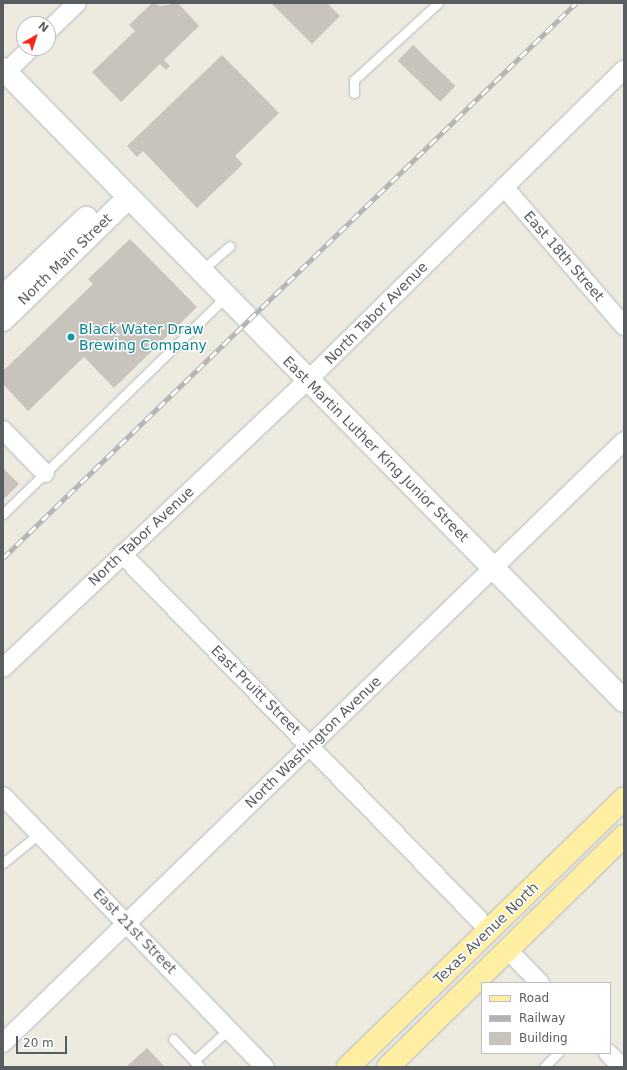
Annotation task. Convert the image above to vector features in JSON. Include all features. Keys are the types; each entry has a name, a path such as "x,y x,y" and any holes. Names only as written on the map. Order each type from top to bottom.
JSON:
{"main road":[{"name":"Texas Avenue North","path":"348,1067 624,799"},
{"name":"Texas Avenue North","path":"388,1067 624,836"}],"street":[{"path":"56,24 78,3"},
{"path":"4,72 22,56"},
{"name":"North Tabor Avenue","path":"3,668 308,380 624,70"},
{"name":"East Martin Luther King Junior Street","path":"4,72 624,701"},
{"name":"East 18th Street","path":"504,187 624,326"},
{"name":"North Main Street","path":"3,297 122,193"},
{"name":"North Main Street","path":"3,320 122,193"},
{"path":"3,430 45,474"},
{"name":"North Washington Avenue","path":"3,1043 128,923 492,567 624,441"},
{"name":"East Pruitt Street","path":"122,554 489,930"},
{"name":"East 21st Street","path":"3,796 128,923 265,1067"},
{"path":"508,950 539,982"},
{"path":"609,1054 622,1067"}],"lane":[{"path":"354,93 354,80 438,3"},
{"path":"200,272 230,246"},
{"path":"3,514 225,297"},
{"path":"3,863 40,833"},
{"path":"173,1039 197,1064 229,1029"},
{"path":"544,1067 557,1054"}],"building":[{"path":"152,3 161,6 178,3 199,26 164,60 170,66 166,70 160,64 121,102 92,72 135,31 129,25"},
{"path":"271,3 327,3 340,16 312,44"},
{"path":"413,45 455,86 440,102 398,61"},
{"path":"222,55 279,113 235,156 243,164 197,208 143,151 137,157 127,146"},
{"path":"130,239 197,307 114,388 84,357 28,411 3,384 3,371 93,284 88,279"},
{"path":"3,468 19,484 3,500"},
{"path":"147,1048 165,1067 126,1067"}],"railway":[{"path":"3,558 576,3"}],"place":[{"name":"Black Water Draw Brewing Company","path":"71,337"}]}
